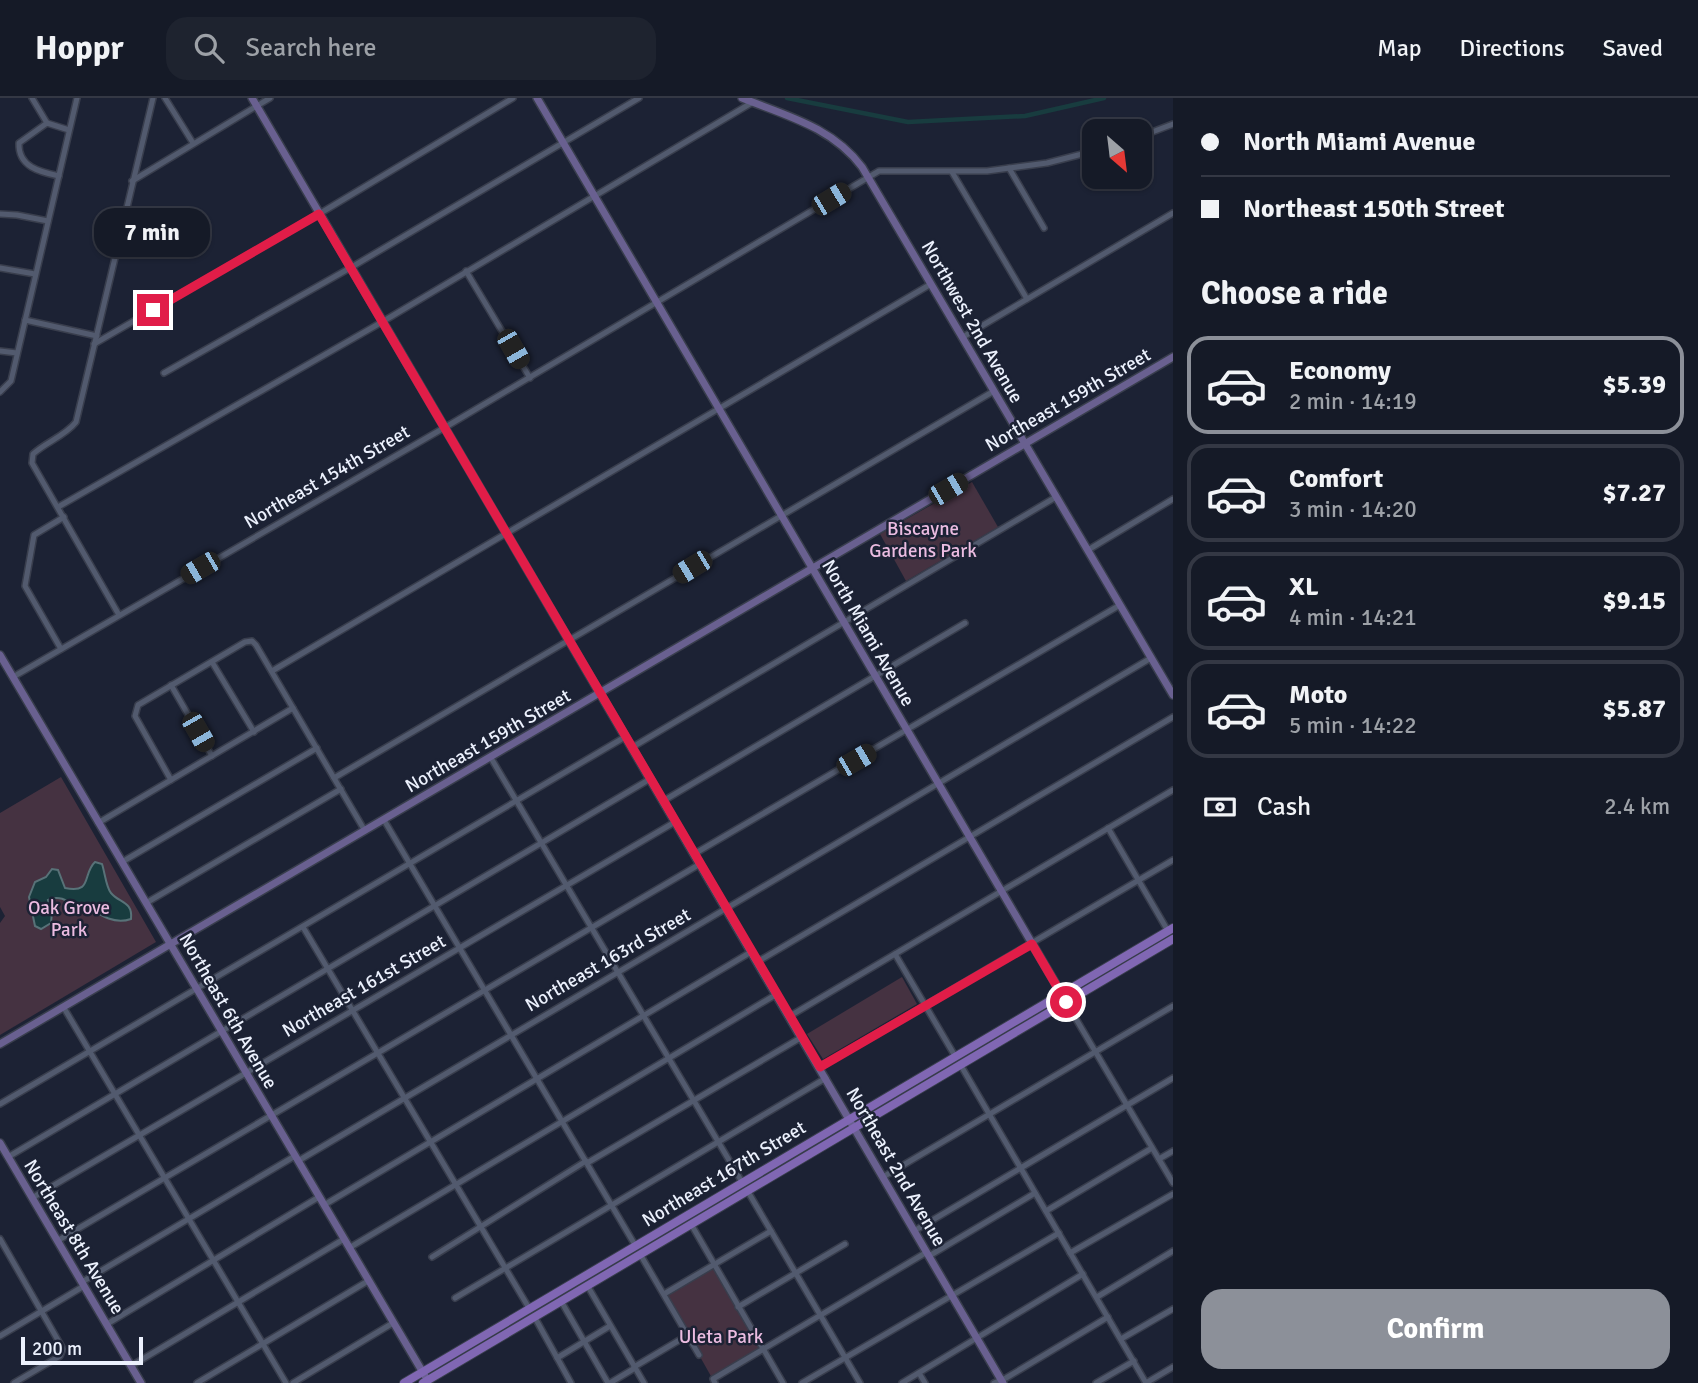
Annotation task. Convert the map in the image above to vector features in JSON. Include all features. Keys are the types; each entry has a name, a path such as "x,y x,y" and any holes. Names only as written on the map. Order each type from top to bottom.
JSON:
{"main road":[{"path":"958,1060 966,1050 1160,946 1172,935"},
{"path":"1064,998 1172,935"},
{"name":"Northeast 167th Street","path":"404,1383 532,1312 561,1301 640,1254 688,1220 1064,998"},
{"name":"Northeast 167th Street","path":"427,1382 522,1324 541,1301 635,1245 734,1198 758,1173 947,1072 958,1060"},
{"path":"640,1254 650,1237"},
{"path":"629,1260 635,1251 635,1245"}],"street":[{"path":"32,98 47,123 69,130"},
{"path":"1,392 10,381 17,354 77,98"},
{"path":"119,615 32,463 33,454 42,445 71,428 76,422 153,98"},
{"path":"165,98 193,143"},
{"name":"Northeast 2nd Avenue","path":"252,98 820,1067 999,1382"},
{"path":"132,181 270,98"},
{"path":"94,344 513,98"},
{"name":"North Miami Avenue","path":"537,98 1173,1183"},
{"path":"164,373 351,268 639,98"},
{"name":"Northwest 2nd Avenue","path":"742,98 812,125 840,143 869,177 1173,695"},
{"path":"58,507 382,322 752,102"},
{"path":"47,123 19,143 19,149 33,170 59,176"},
{"path":"1152,132 1173,124"},
{"name":"Northeast 154th Street","path":"13,677 530,378 869,177 886,170 952,172 1009,168 1082,154"},
{"path":"1009,168 1044,228"},
{"path":"952,172 1027,299"},
{"path":"962,337 1173,213"},
{"path":"0,214 48,221"},
{"path":"0,268 35,274"},
{"path":"467,271 530,378"},
{"path":"272,671 931,284"},
{"path":"25,320 97,336"},
{"path":"0,351 17,354"},
{"name":"Northeast 159th Street","path":"0,1044 1173,357"},
{"path":"334,778 994,391"},
{"path":"631,748 1056,497"},
{"path":"1088,550 1173,499"},
{"path":"61,649 25,586 34,535 64,517"},
{"path":"694,854 1120,605"},
{"path":"663,801 965,623"},
{"path":"171,780 135,716 138,705 245,642 252,641 365,831"},
{"name":"Northeast 6th Avenue","path":"0,655 427,1382"},
{"name":"Northeast 163rd Street","path":"0,1336 188,1219 405,1097 1151,658"},
{"path":"212,662 254,732"},
{"path":"172,685 212,756"},
{"path":"98,822 293,708"},
{"path":"757,962 1173,717"},
{"path":"0,1104 625,737"},
{"path":"122,862 317,748"},
{"path":"491,758 860,1383"},
{"path":"8,1157 544,844 650,779"},
{"path":"146,903 341,789"},
{"path":"790,1016 1173,790"},
{"path":"384,820 635,1245"},
{"name":"Northeast 161st Street","path":"33,1198 676,822"},
{"path":"1108,828 1172,935"},
{"path":"820,1067 1173,860"},
{"path":"57,1241 700,864"},
{"path":"303,928 379,1052 571,1383"},
{"path":"324,1205 751,952"},
{"path":"895,954 1146,1383 1173,1367"},
{"path":"349,1248 777,995"},
{"path":"883,1177 1173,1006"},
{"path":"64,1008 286,1383"},
{"path":"432,1256 802,1037"},
{"path":"455,1298 826,1078"},
{"path":"914,1231 1173,1078"},
{"name":"Northeast 8th Avenue","path":"0,1143 141,1383"},
{"path":"1046,1211 1152,1147"},
{"path":"1159,1159 1173,1151"},
{"path":"714,1381 820,1315 1035,1193"},
{"path":"1070,1253 1173,1194"},
{"path":"107,1324 319,1197"},
{"path":"688,1220 783,1383"},
{"path":"664,1294 771,1231"},
{"path":"802,1383 1059,1233"},
{"path":"0,1238 63,1349 60,1356 14,1383"},
{"path":"131,1366 344,1240"},
{"path":"738,1307 845,1244"},
{"path":"1097,1297 1173,1251"},
{"path":"640,1254 699,1355"},
{"path":"902,1383 1083,1274"},
{"path":"197,1383 368,1281"},
{"path":"587,1285 644,1383"},
{"path":"561,1301 609,1383 688,1335"},
{"path":"1121,1339 1173,1309"},
{"path":"999,1382 1108,1317"},
{"path":"293,1383 393,1323"},
{"path":"557,1358 610,1326"},
{"path":"1096,1383 1134,1361"},
{"path":"919,1373 925,1383"}],"green space":[{"name":"Biscayne Gardens Park","path":"972,482 998,527 906,581 880,534"},
{"name":"Oak Grove Park","path":"61,777 156,942 0,1035 0,923 5,916 0,907 0,813"},
{"path":"902,977 917,1004 823,1059 807,1034"},
{"name":"Uleta Park","path":"712,1266 760,1349 712,1378 666,1296"}],"shaded area":[{"path":"95,862 102,864 109,890 128,906 131,919 113,920 86,906 79,908 64,899 56,898 48,900 52,912 51,923 41,929 35,926 29,897 35,882 46,877 52,869 58,870 65,888 80,888 86,882"}],"waterway":[{"path":"787,98 908,122 1025,116 1104,98"}],"route":[{"path":"153,310 319,214 820,1067 1032,944 1066,1002"}]}
